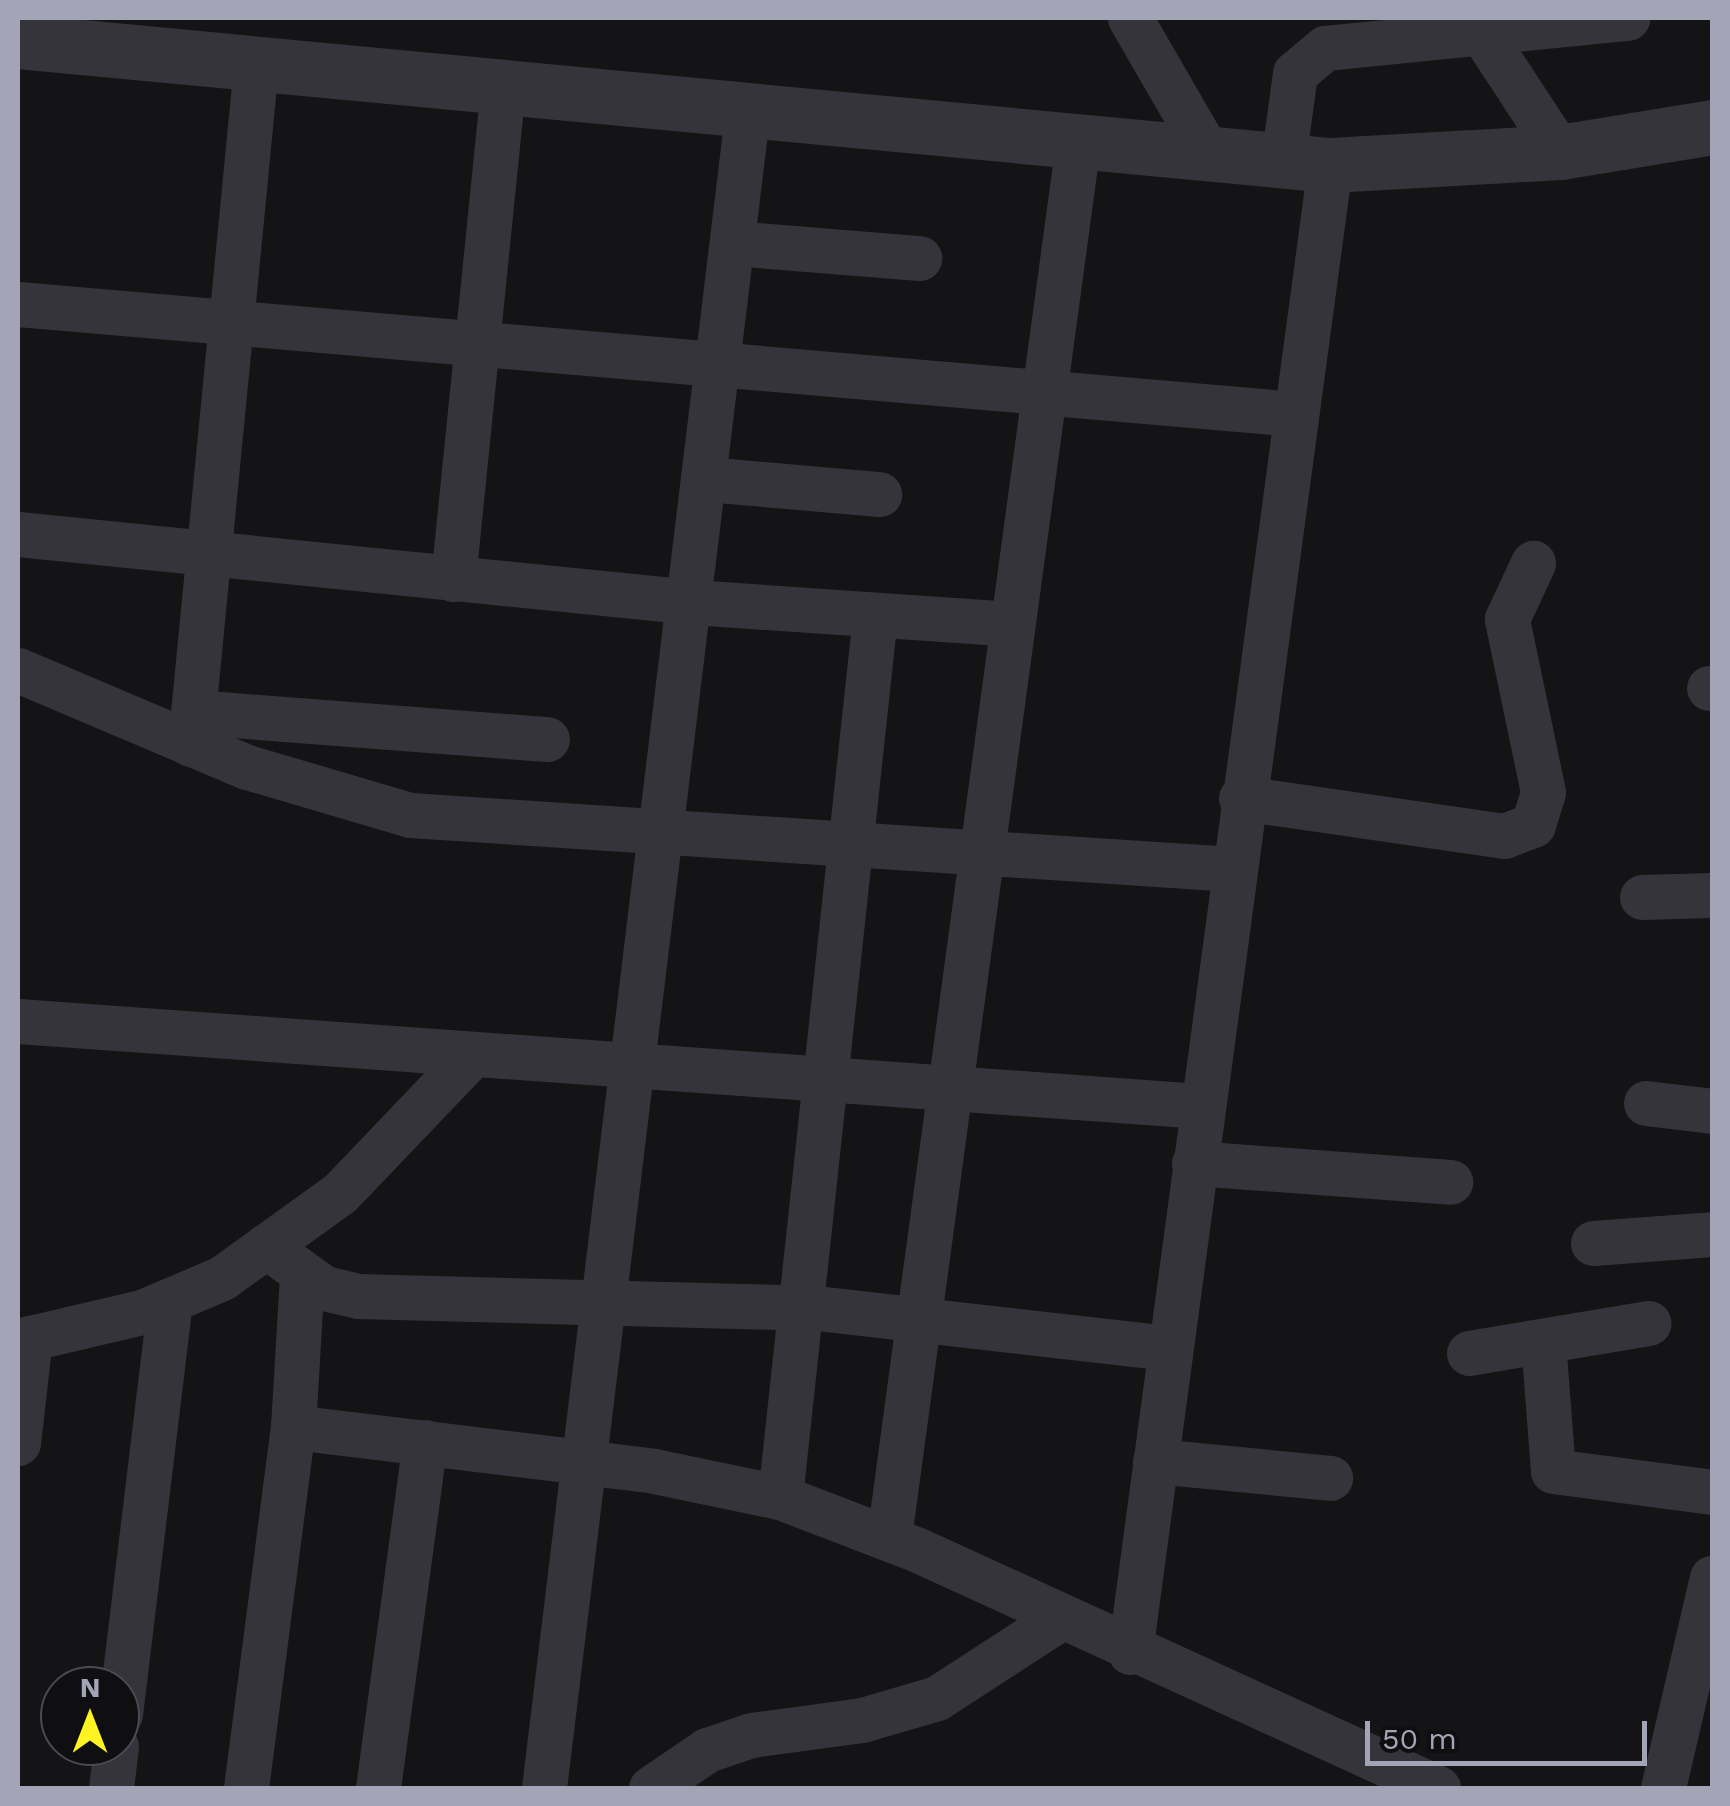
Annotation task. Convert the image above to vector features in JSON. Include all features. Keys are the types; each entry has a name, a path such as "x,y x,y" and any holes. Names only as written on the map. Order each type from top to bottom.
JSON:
{"street":[{"path":"1130,18 1208,153"},
{"path":"1130,1652 1241,798 1296,414 1307,163 1289,96 1307,57 1477,24 1628,18"},
{"path":"1477,24 1560,152"},
{"path":"18,41 1307,163 1560,152 1712,127"},
{"path":"192,728 256,65"},
{"path":"453,579 504,86"},
{"path":"544,1788 638,1066 748,108"},
{"path":"889,1537 1078,142"},
{"path":"732,243 919,258"},
{"path":"18,304 720,359 1296,414"},
{"path":"706,479 878,494"},
{"path":"18,534 692,602 1012,624"},
{"path":"1241,798 1504,836 1533,826 1543,792 1507,619 1533,563"},
{"path":"780,1497 805,1308 874,616"},
{"path":"18,670 192,728 410,815 665,836 1232,869"},
{"path":"192,728 547,739"},
{"path":"1642,897 1712,894"},
{"path":"18,1021 472,1056 828,1076 1202,1106"},
{"path":"18,1443 24,1339 170,1304 266,1246 366,1169 472,1056"},
{"path":"1646,1103 1712,1110"},
{"path":"1194,1163 1450,1182"},
{"path":"1593,1243 1712,1234"},
{"path":"266,1246 302,1274 358,1296 805,1308 1170,1348"},
{"path":"246,1788 293,1427 302,1274"},
{"path":"126,1666 170,1304"},
{"path":"1469,1354 1649,1323"},
{"path":"1543,1341 1552,1471 1712,1492"},
{"path":"293,1427 584,1462 780,1497 889,1537 1057,1620 1438,1788"},
{"path":"378,1788 425,1442"},
{"path":"1155,1461 1330,1478"},
{"path":"1663,1788 1712,1578"},
{"path":"651,1788 707,1750 751,1735 862,1720 938,1698 1057,1620"}]}
